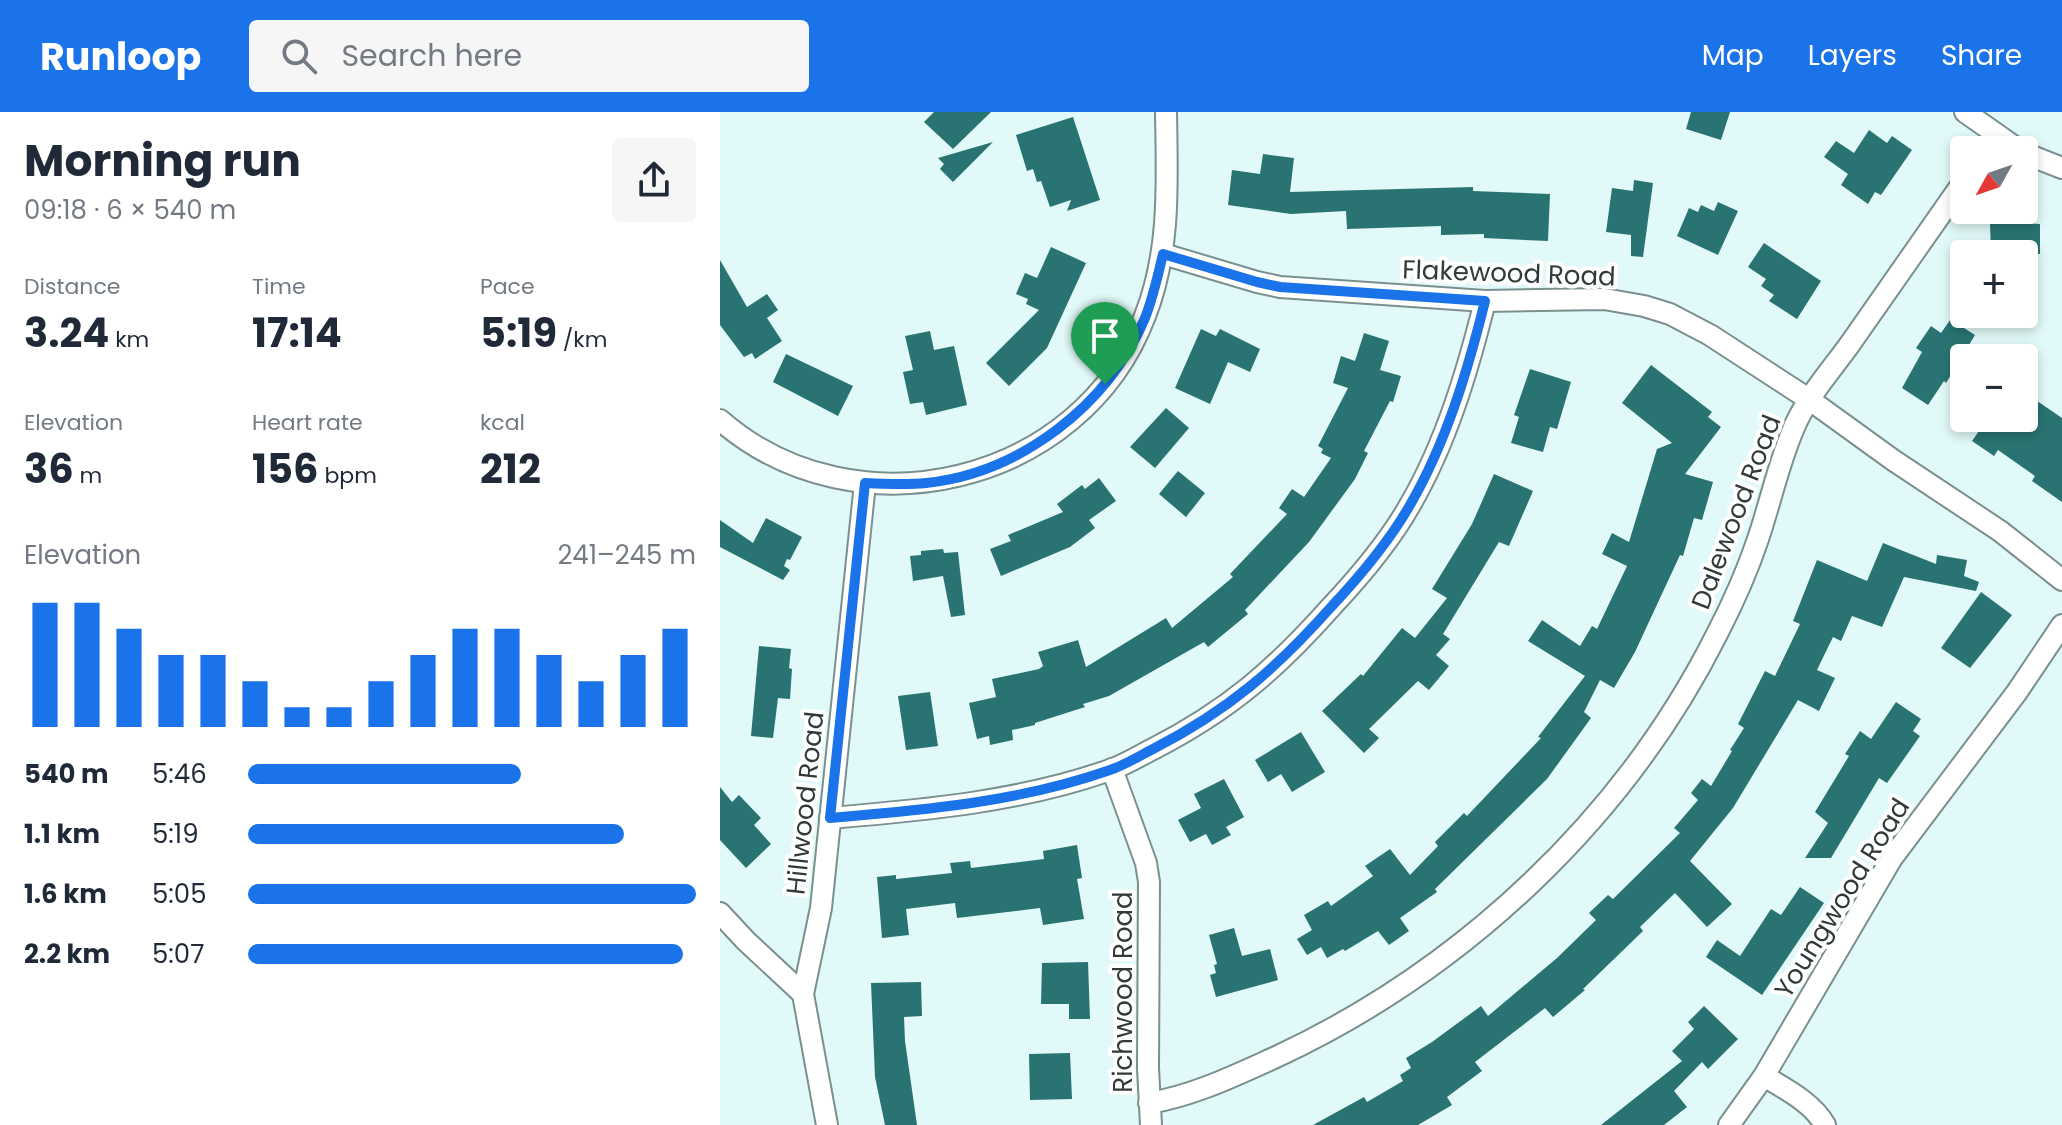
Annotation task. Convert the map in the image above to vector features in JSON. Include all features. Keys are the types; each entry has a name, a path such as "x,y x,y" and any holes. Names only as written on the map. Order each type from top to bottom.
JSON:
{"street":[{"path":"720,420 781,460 812,472 865,483 925,483 970,473 1017,454 1068,421 1105,384 1136,336 1151,298 1163,254 1167,189 1166,112"},
{"path":"1965,112 1986,136"},
{"path":"2038,159 2062,168"},
{"name":"Dalewood Road","path":"1149,1103 1180,1097 1247,1070 1329,1031 1389,996 1450,953 1508,903 1575,836 1644,754 1689,688 1739,589 1796,422 1950,201"},
{"name":"Flakewood Road","path":"1163,254 1280,287 1485,301 1604,299 1657,310 1710,335 1810,400 2000,531 2062,580"},
{"path":"830,818 975,804 1046,789 1112,769 1173,739 1257,682 1297,645 1358,578 1409,506 1426,474 1464,375 1485,301"},
{"name":"Hillwood Road","path":"827,1125 803,994 821,908 865,483"},
{"name":"Youngwood Road","path":"1729,1125 1764,1076 1892,858 2017,692 2062,625"},
{"name":"Richwood Road","path":"1112,769 1146,863 1149,882 1151,1125"},
{"path":"720,913 803,994"},
{"path":"1764,1076 1803,1101 1825,1125"}],"building":[{"path":"934,112 991,112 953,149 924,122"},
{"path":"1691,112 1730,112 1721,140 1686,129"},
{"path":"1073,117 1100,200 1067,211 1071,200 1050,207 1041,181 1037,182 1033,169 1027,171 1016,135"},
{"path":"1869,130 1887,143 1892,136 1912,150 1881,195 1875,192 1868,204 1841,185 1848,174 1824,157 1836,141 1854,153"},
{"path":"993,142 953,182 940,169 944,164 938,158"},
{"path":"1263,154 1294,158 1290,192 1473,187 1473,191 1550,194 1548,241 1484,238 1484,234 1441,235 1441,226 1347,229 1346,211 1291,214 1228,205 1232,170 1260,174"},
{"path":"1634,180 1653,183 1643,257 1631,256 1631,235 1606,232 1612,188 1633,191"},
{"path":"1718,202 1738,211 1718,255 1677,236 1689,208 1698,212 1701,205 1714,211"},
{"path":"1990,224 2040,224 2040,254 2038,240 1991,240"},
{"path":"1764,243 1821,281 1797,319 1769,301 1774,295 1761,286 1766,279 1748,267"},
{"path":"1051,247 1086,263 1047,348 1009,386 986,363 1039,310 1026,304 1028,299 1016,294 1025,273 1037,278"},
{"path":"720,260 747,307 767,294 778,310 767,318 782,341 755,359 752,353 744,357 720,325"},
{"path":"1950,320 1950,328 1964,328 1975,335 1970,344 1950,344 1950,376 1928,405 1902,388 1922,352 1916,348 1931,326 1941,333"},
{"path":"1201,329 1216,336 1220,329 1260,349 1250,372 1228,362 1210,404 1175,388"},
{"path":"930,331 934,350 954,346 967,405 926,415 923,402 910,404 903,372 913,370 905,336"},
{"path":"1364,333 1389,341 1380,370 1401,376 1393,402 1390,401 1364,451 1368,453 1355,479 1309,542 1245,610 1248,614 1208,647 1204,642 1109,696 1035,725 1012,730 1013,740 990,745 989,736 977,739 969,703 996,697 992,679 1039,669 1043,666 1038,652 1078,640 1086,667 1166,618 1172,628 1233,577 1230,574 1287,514 1279,508 1292,489 1304,497 1331,458 1321,453 1323,449 1318,446 1348,388 1333,383 1341,356 1355,361"},
{"path":"786,354 853,386 838,416 773,382"},
{"path":"1651,365 1712,412 1708,417 1721,427 1685,474 1713,482 1702,520 1694,518 1683,556 1680,555 1635,652 1614,688 1600,680 1584,712 1591,718 1547,779 1435,889 1437,892 1400,918 1409,931 1389,945 1378,931 1327,958 1321,947 1307,955 1297,939 1312,930 1304,915 1328,901 1331,906 1373,876 1365,866 1390,849 1410,875 1438,846 1435,842 1464,813 1467,816 1541,738 1538,737 1585,676 1528,641 1542,620 1580,646 1592,626 1597,629 1627,566 1602,554 1612,533 1629,542 1657,449 1672,443 1622,403"},
{"path":"1530,369 1571,382 1557,429 1550,427 1543,452 1511,443 1519,417 1514,415"},
{"path":"2038,402 2062,418 2062,502 2032,481 2035,476 1998,450 1994,456 1972,441 1978,432 2038,432"},
{"path":"1166,408 1189,428 1155,468 1130,447"},
{"path":"1178,471 1205,493 1186,517 1159,494"},
{"path":"1494,474 1533,491 1509,546 1499,542 1443,634 1450,639 1436,655 1449,666 1429,690 1418,681 1369,729 1379,738 1364,753 1322,711 1361,674 1363,676 1402,628 1415,638 1447,598 1432,589 1472,524"},
{"path":"1099,478 1116,501 1089,520 1095,528 1070,547 1001,576 990,549 1011,541 1008,535 1063,512 1057,504 1082,485 1085,489"},
{"path":"766,518 802,537 790,560 787,559 784,566 790,570 783,580 720,547 720,520 753,543"},
{"path":"1883,543 1936,564 1937,555 1967,560 1964,576 1979,582 1976,591 1904,577 1882,627 1852,616 1841,641 1833,637 1817,670 1835,678 1819,711 1798,700 1733,808 1690,861 1732,904 1707,927 1675,893 1640,927 1643,931 1585,990 1553,1017 1545,1008 1475,1062 1482,1071 1447,1097 1452,1105 1418,1125 1313,1125 1364,1097 1367,1102 1403,1081 1400,1075 1411,1068 1406,1058 1481,1006 1488,1016 1557,958 1596,920 1589,913 1608,895 1613,899 1680,833 1674,828 1698,800 1691,793 1702,779 1711,786 1744,728 1738,724 1765,671 1775,676 1800,624 1793,621 1817,560 1867,581"},
{"path":"943,549 944,553 958,552 965,615 951,617 943,576 913,581 910,556 921,555 921,551"},
{"path":"1981,592 2012,615 1970,668 1941,648"},
{"path":"759,646 791,649 790,699 778,698 773,738 751,736"},
{"path":"930,692 938,746 906,750 898,696"},
{"path":"1896,702 1921,719 1913,731 1920,736 1887,783 1879,778 1831,858 1805,858 1828,823 1815,812 1849,756 1845,754 1860,731 1871,739"},
{"path":"1301,732 1325,772 1292,792 1281,774 1268,782 1255,760"},
{"path":"1224,779 1244,817 1226,827 1231,835 1212,845 1206,834 1190,842 1178,820 1201,808 1194,794"},
{"path":"720,787 732,802 739,795 761,818 754,825 771,844 746,868 720,840"},
{"path":"1077,845 1082,878 1077,879 1084,919 1043,925 1040,908 957,918 955,903 906,909 909,935 882,938 877,877 896,875 896,879 952,873 950,863 970,861 971,868 1044,859 1043,851"},
{"path":"1800,887 1824,903 1762,995 1706,957 1717,940 1740,956 1771,909 1781,915"},
{"path":"1234,928 1242,956 1270,949 1278,980 1216,997 1210,975 1216,973 1214,965 1217,964 1209,935"},
{"path":"1088,962 1090,1019 1069,1019 1069,1004 1041,1004 1042,963"},
{"path":"921,982 922,1016 904,1017 917,1125 885,1125 875,1077 871,983"},
{"path":"1704,1006 1738,1039 1708,1069 1702,1062 1674,1091 1687,1107 1664,1125 1601,1125 1682,1061 1672,1051 1694,1029 1688,1022"},
{"path":"1070,1053 1072,1099 1030,1100 1029,1054"}],"route":[{"path":"1163,254 1280,287 1485,301 1441,441 1409,506 1358,578 1267,674 1221,709 1173,739 1112,769 1046,789 975,804 830,818 865,483 925,483 950,479 1001,462 1033,446 1068,421 1105,384 1126,354 1145,318 1163,254"}]}
